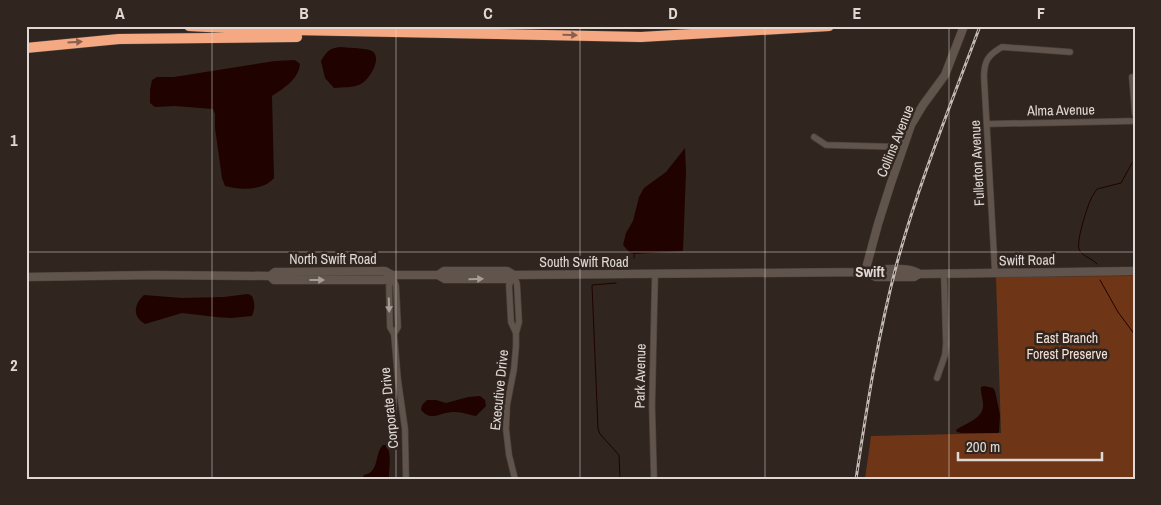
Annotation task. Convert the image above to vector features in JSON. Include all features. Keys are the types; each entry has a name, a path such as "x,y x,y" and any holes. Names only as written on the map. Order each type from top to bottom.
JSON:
{"highway":[{"path":"189,26 244,29 641,37 829,26"},
{"path":"26,48 119,39 303,36 391,32"}],"street":[{"name":"Collins Avenue","path":"865,272 878,224 903,147 917,113 945,75 964,26"},
{"name":"Fullerton Avenue","path":"995,274 984,70 987,60 992,53 1002,47 1070,52"},
{"path":"1132,77 1135,114"},
{"name":"Alma Avenue","path":"987,124 1135,121"},
{"path":"814,137 826,145 903,147"},
{"name":"North Swift Road","path":"26,277 270,276 275,272 385,271 392,275"},
{"name":"Swift Road","path":"655,274 865,272 876,277 914,277 920,274 1135,271"},
{"name":"South Swift Road","path":"392,275 438,275 445,279 507,279 514,274 655,274"},
{"name":"Executive Drive","path":"514,274 517,284 519,322 516,333 516,355 506,420 507,446 515,479"},
{"name":"Park Avenue","path":"654,479 652,406 655,274"},
{"path":"938,378 945,355 946,344 944,274"},
{"name":"Corporate Drive","path":"392,275 389,286 390,327 394,334 405,429 406,479"}],"green space":[{"name":"East Branch Forest Preserve","path":"1135,276 1135,479 865,479 871,436 1001,433 996,277"}],"shaded area":[{"path":"341,47 366,49 375,54 374,69 361,84 351,87 334,88 325,78 321,61 329,51"},
{"path":"295,60 300,64 296,75 290,83 272,96 274,178 258,187 244,189 225,186 222,178 213,109 175,106 155,107 150,103 152,80 157,77 174,77 275,61"},
{"path":"685,148 683,251 630,253 623,245 626,233 633,221 639,197 644,188 666,172"},
{"path":"248,294 252,296 254,301 252,316 231,318 182,313 145,324 136,314 136,306 144,295 182,298 224,297"},
{"path":"981,387 993,388 995,391 1000,415 999,432 957,432 956,430 976,418 982,411"},
{"path":"480,396 485,400 486,406 476,416 461,412 450,412 429,416 421,410 422,405 427,400 446,403"},
{"path":"383,445 386,445 389,452 389,477 387,479 362,479 364,475 375,467 378,453"}],"waterway":[{"path":"1097,264 1082,253 1078,245 1087,209 1097,189 1121,183 1132,163"},
{"path":"1100,280 1118,312 1135,335"},
{"path":"616,283 592,285 598,429 600,434 619,455 620,479"}],"railway":[{"path":"856,479 879,343 897,263 925,173 980,26"}],"district":[{"name":"Swift","path":"870,271"}]}
